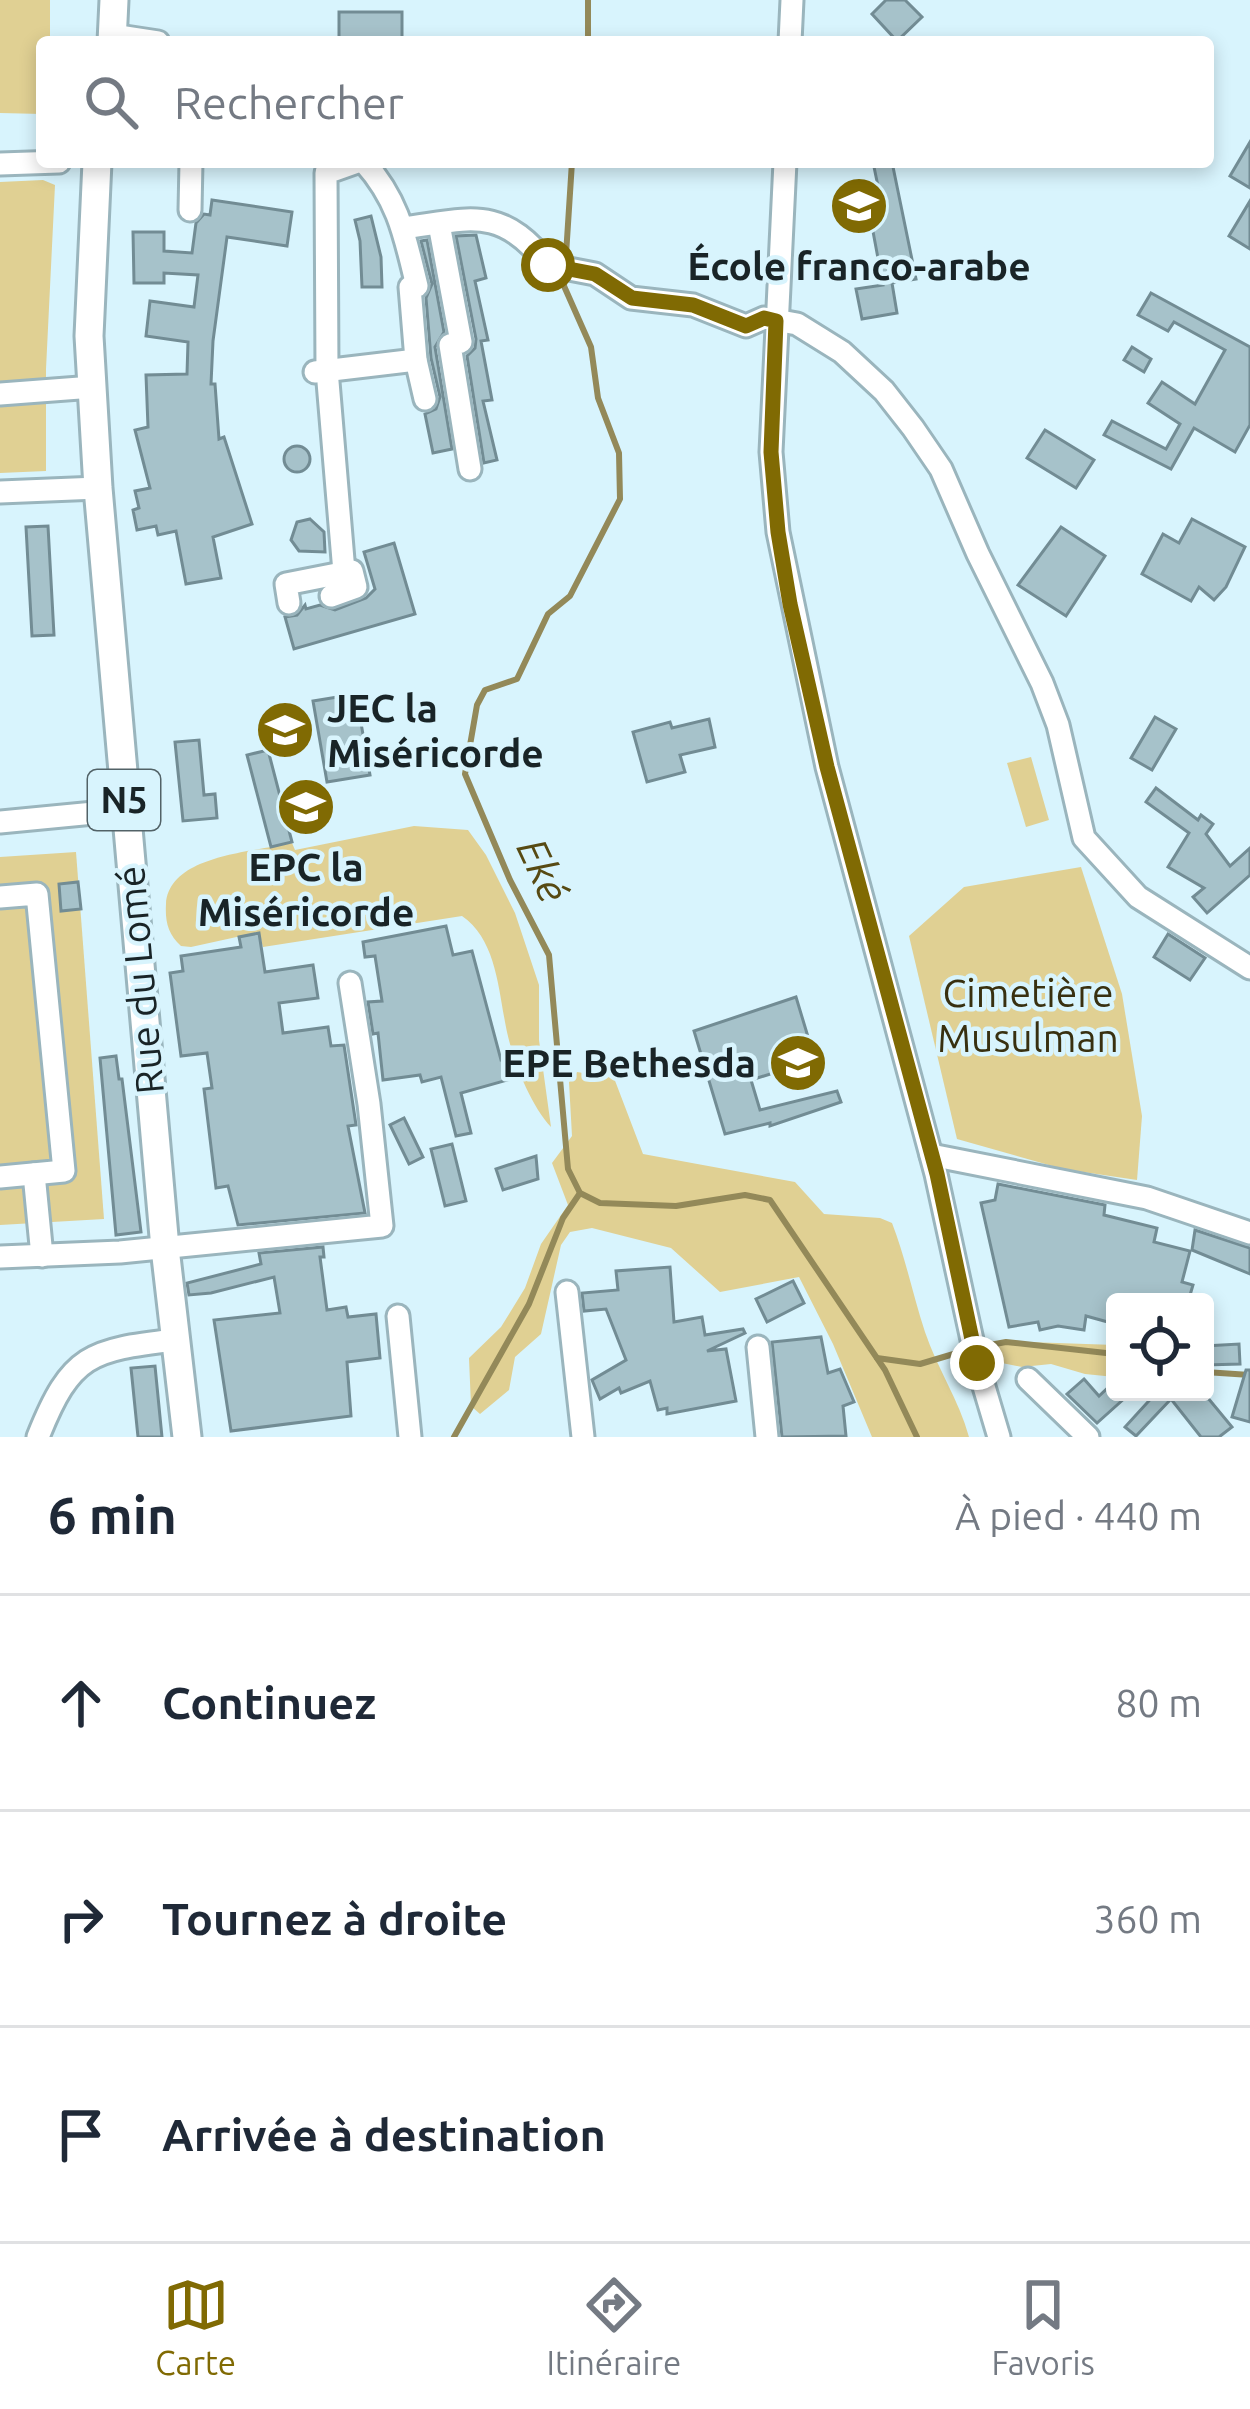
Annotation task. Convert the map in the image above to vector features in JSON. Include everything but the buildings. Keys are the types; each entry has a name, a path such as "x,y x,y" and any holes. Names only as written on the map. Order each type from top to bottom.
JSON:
{"main road":[{"path":"112,36 114,0"},
{"name":"Rue du Lomé","path":"98,168 89,336 98,488 165,1248 187,1437"}],"street":[{"path":"790,36 792,0"},
{"path":"0,164 36,163"},
{"path":"190,210 191,168"},
{"path":"341,168 326,173 320,371 344,572"},
{"path":"366,168 389,192 404,228 417,286 410,287 416,360 425,399"},
{"path":"785,168 771,452 790,604 827,767 931,1155 977,1363 999,1437"},
{"path":"404,228 497,221 529,241 548,265 595,274 632,298 693,305 746,326 764,318 797,324 842,352 884,391 941,469 1058,725 1084,838 1138,897 1250,968"},
{"path":"439,224 461,342 450,345 470,469"},
{"path":"320,371 416,360"},
{"path":"0,394 93,387"},
{"path":"0,492 98,488"},
{"path":"290,603 286,584 352,571 356,587 331,596"},
{"path":"0,822 125,810"},
{"path":"0,897 37,894 64,1171 0,1177"},
{"path":"0,1257 165,1248 382,1226 350,983"},
{"path":"931,1155 1147,1198 1250,1233"},
{"path":"34,1174 42,1256"},
{"path":"567,1292 583,1437"},
{"path":"398,1316 410,1437"},
{"path":"38,1437 74,1366 125,1346 175,1340"},
{"path":"758,1347 767,1437"},
{"path":"1028,1379 1088,1437"}],"green space":[{"path":"0,0 50,0 50,36 36,36 36,114 0,113"},
{"path":"43,180 55,185 46,471 0,473 0,182"},
{"path":"1031,757 1049,820 1026,827 1007,763"},
{"path":"414,826 468,830 515,913 539,985 539,1040 551,1127 517,1065 491,957 475,928 462,916 263,947 259,932 191,947 181,946 170,932 166,904 171,888 197,866 256,849 292,843 295,850"},
{"path":"76,852 104,1219 0,1225 0,857"},
{"name":"Cimetière Musulman","path":"1081,867 1122,994 1142,1116 1137,1180 1063,1169 957,1139 909,936 964,887"},
{"path":"577,1072 614,1078 643,1154 795,1182 824,1214 892,1223 925,1332 969,1437 872,1437 799,1277 720,1292 671,1248 592,1228 570,1232 561,1245 541,1334 515,1357 509,1390 480,1414 471,1406 469,1358 501,1327 525,1288 541,1244 568,1205 552,1163 572,1136 569,1082"},
{"path":"1001,1345 1106,1345 1106,1376 1051,1364 1022,1367 992,1361 991,1351"}],"waterway":[{"name":"Eké","path":"588,0 588,36"},
{"name":"Eké","path":"572,168 564,286 591,347 598,398 619,453 620,499 570,596 548,614 517,679 485,690 477,705 465,774 510,880 549,955 568,1169 580,1193 600,1203 676,1206 745,1195 770,1200 885,1370 917,1437"},
{"path":"454,1437 529,1304 563,1218 580,1193"},
{"path":"979,1347 1006,1342 1106,1353"},
{"path":"877,1358 920,1364 967,1350"},
{"path":"1214,1373 1250,1375"}],"place":[{"name":"École franco-arabe","path":"859,206"},
{"name":"JEC la Miséricorde","path":"285,730"},
{"name":"EPC la Miséricorde","path":"306,807"},
{"name":"EPE Bethesda","path":"798,1063"}],"route":[{"path":"548,265 595,274 632,298 693,305 746,326 764,318 776,321 771,452 790,604 827,767 937,1174 977,1363"}]}
